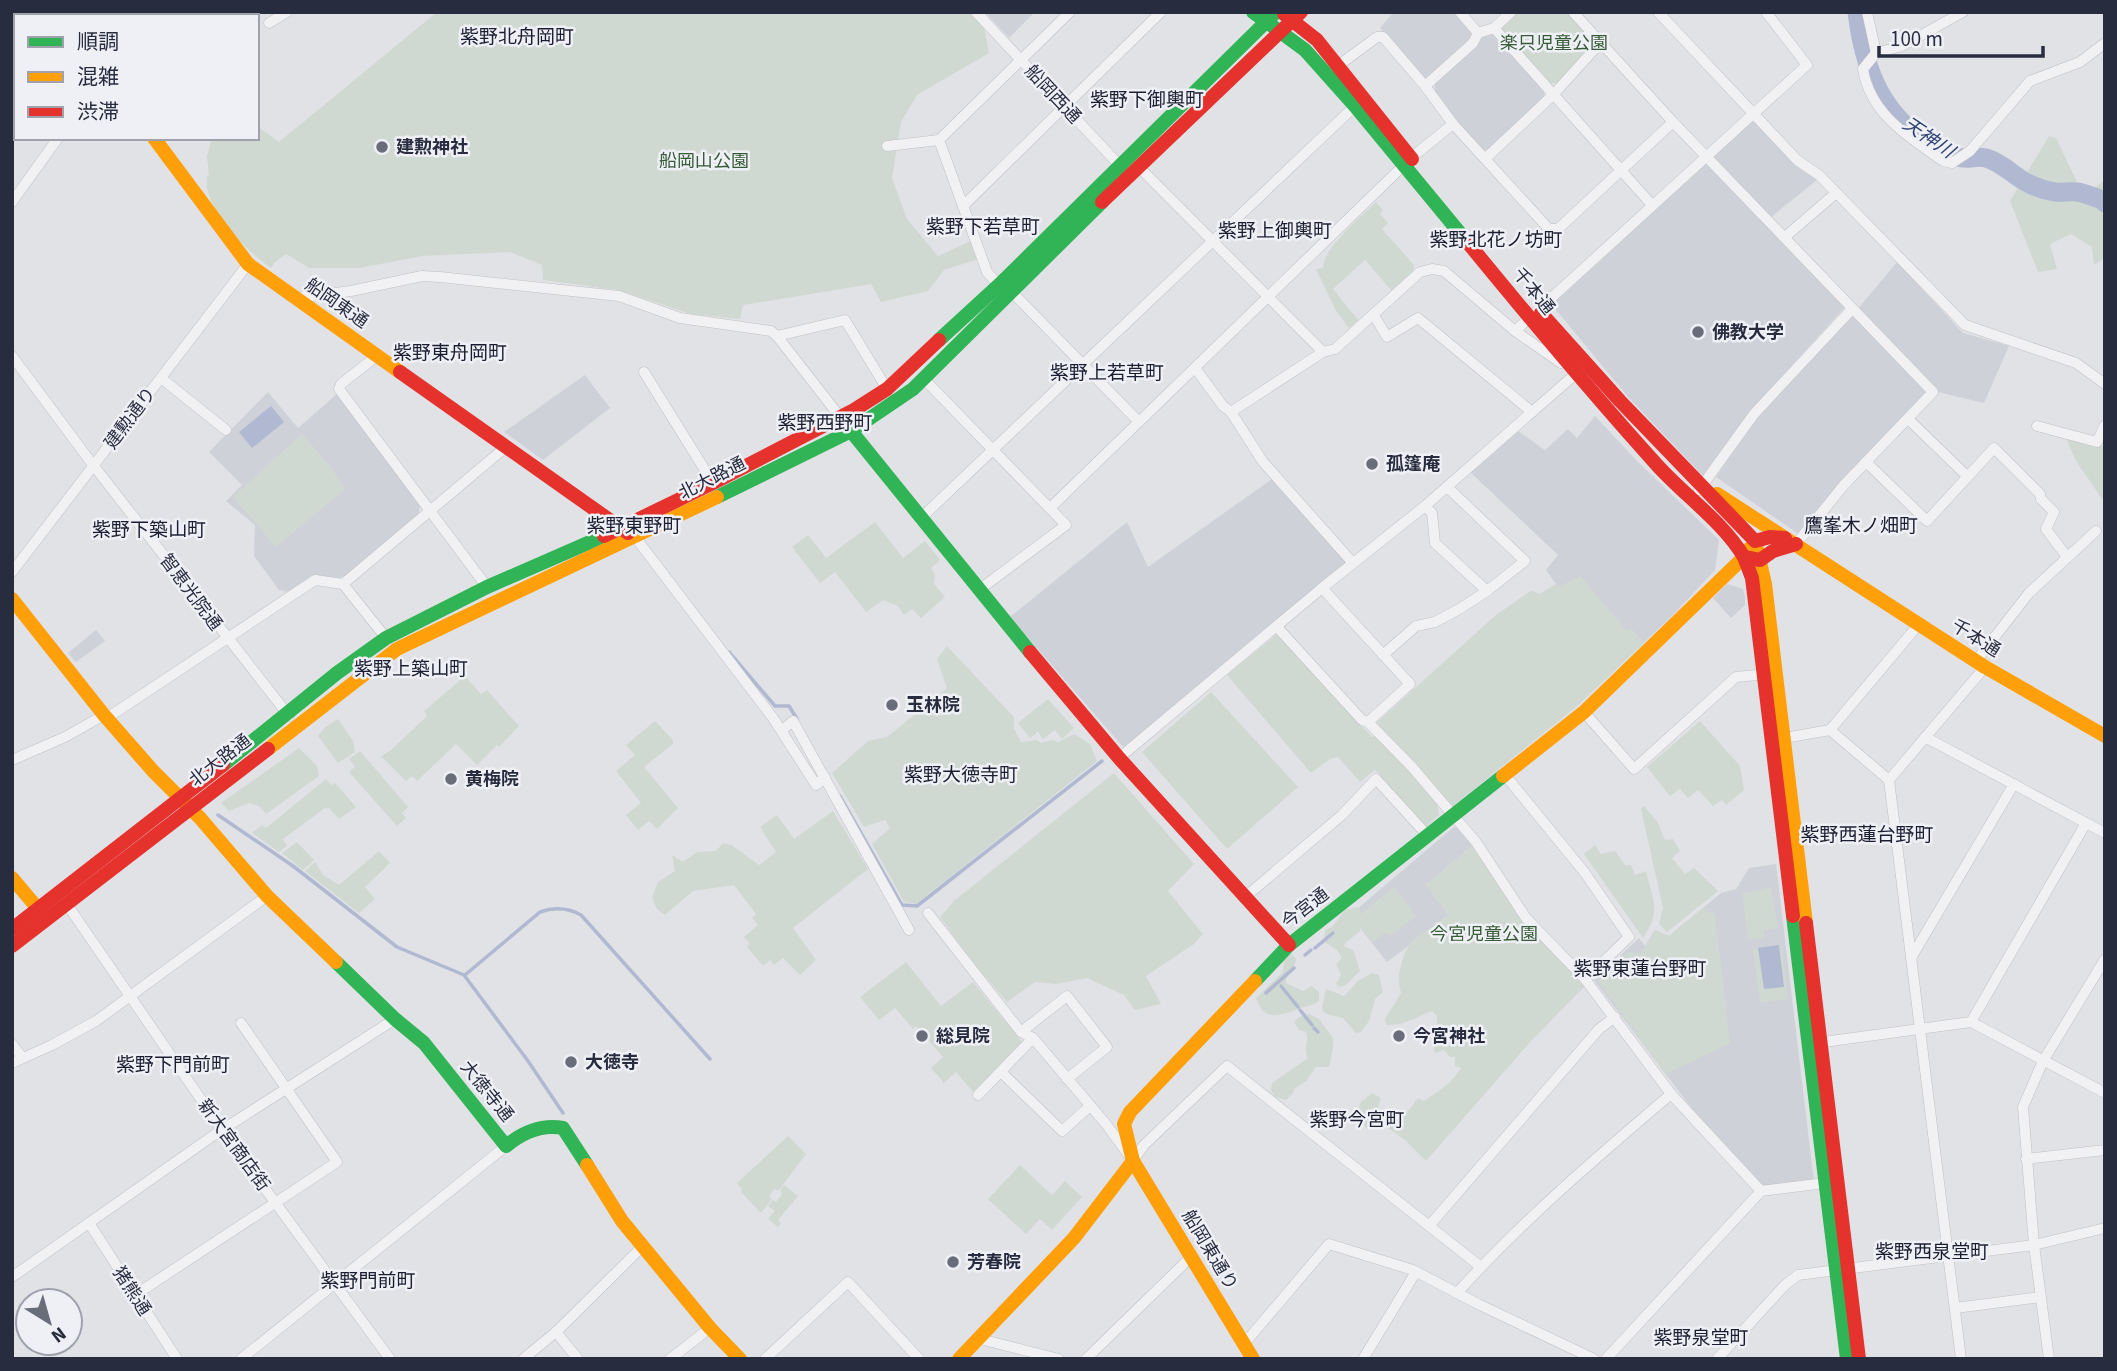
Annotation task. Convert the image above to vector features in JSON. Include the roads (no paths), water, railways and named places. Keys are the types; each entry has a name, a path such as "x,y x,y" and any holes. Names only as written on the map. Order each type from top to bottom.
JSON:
{"street":[{"path":"263,12 272,21 287,12"},
{"name":"船岡西通","path":"976,12 1065,107 1214,240 1323,352"},
{"path":"887,146 939,140 1070,12"},
{"path":"963,206 1161,12"},
{"name":"千本通","path":"1253,12 1283,16 1317,40 1339,65 1408,161 1534,314 1614,406 1696,493 1744,557"},
{"path":"1460,12 1478,33"},
{"path":"1425,86 1473,43 1478,33 1494,28 1511,12"},
{"path":"1573,12 1672,122 1933,392 1791,541 1760,560 1744,557"},
{"path":"1658,12 1797,160 1819,176 1965,325 2076,363 2105,384"},
{"path":"1515,331 1807,65 1766,12"},
{"path":"1867,12 1874,55"},
{"path":"1964,12 1902,46 1874,55 1863,69 1871,95 1891,123 1943,161 1952,163 1970,151 2030,81 2080,62 2105,43"},
{"name":"北大路通","path":"1129,166 1281,32 1283,16"},
{"name":"北大路通","path":"292,719 397,649 851,431 895,403 923,378 1005,288 1283,16"},
{"path":"1494,28 1652,205"},
{"name":"千本通","path":"1281,32 1305,50 1408,161"},
{"path":"1339,65 1381,36 1425,86 1453,124 1549,229 1558,229 1672,122"},
{"path":"1486,158 1553,95 1600,43"},
{"path":"921,517 1355,106"},
{"path":"1050,508 1408,161 1453,124"},
{"path":"12,202 57,140"},
{"name":"船岡東通","path":"155,140 248,264 635,537"},
{"path":"939,140 987,272 1139,422"},
{"path":"1785,237 1836,193"},
{"name":"建勲通り","path":"12,572 248,264"},
{"path":"1119,758 1322,588 1425,506 1581,369 1515,331 1444,271 1432,269 1420,272 1335,349 1323,352 1231,412"},
{"path":"296,298 351,291 422,276 440,277 618,296 680,318 771,331 979,590 1119,758 1289,945"},
{"name":"北大路通","path":"12,946 43,914 292,719 386,638 487,587 622,528 841,418 887,389 1005,288"},
{"path":"1696,493 1755,414 1852,309"},
{"path":"1373,314 1387,337 1418,318 1532,412"},
{"path":"777,336 845,320 887,389"},
{"path":"378,355 341,384 339,389 487,587"},
{"name":"智恵光院通","path":"12,356 292,719"},
{"path":"1195,368 1223,407 1231,412 1263,461 1353,563"},
{"path":"644,372 713,483"},
{"path":"161,378 226,430"},
{"path":"923,378 1066,525 979,590"},
{"path":"1908,419 1968,477"},
{"path":"2037,426 2097,442 2105,425"},
{"path":"343,584 508,446"},
{"path":"1866,462 1927,521 1994,448 2054,512 2046,529 2067,558"},
{"path":"1383,655 1416,626 1436,622 1487,591 1525,561 1447,487"},
{"name":"千本通","path":"1696,493 1719,495 1980,664 2105,736"},
{"name":"千本通","path":"1696,493 1755,541"},
{"path":"1425,506 1432,513 1435,543 1487,591"},
{"path":"1889,780 1926,737 2029,593 2096,531"},
{"path":"635,537 782,730 816,785 825,777"},
{"path":"1791,541 1770,537 1755,541 1760,560 1770,674 1842,1269 1845,1358"},
{"name":"今宮通","path":"1133,1161 1124,1124 1130,1112 1289,945 1584,712 1744,557 1755,541"},
{"path":"1744,557 1752,578 1770,674"},
{"path":"12,760 106,716 315,580 343,584 386,638"},
{"path":"1322,588 1410,684 1368,722"},
{"name":"大徳寺通","path":"12,599 106,716 267,896 424,1044 506,1146 522,1133 556,1126 563,1128 622,1221 710,1328 740,1359"},
{"path":"1778,739 1830,730 1919,624"},
{"path":"1277,627 1362,720 1368,722 1412,767 1454,815 1476,842 1526,918 1585,979 1671,1094 1761,1191"},
{"path":"1584,712 1634,769 1736,677 1770,674"},
{"path":"782,730 793,721 909,930"},
{"path":"1830,730 1889,780 1961,1359"},
{"path":"1926,737 2105,833"},
{"path":"802,764 813,756"},
{"path":"1505,775 1584,873 1629,937 1585,979"},
{"path":"1245,897 1342,815 1376,779 1428,836"},
{"path":"1911,958 2014,784"},
{"path":"1971,1022 2086,823"},
{"path":"12,878 43,914"},
{"path":"12,1063 63,1040 96,1021 267,896"},
{"name":"新大宮商店街","path":"63,898 222,1130 387,1358"},
{"path":"928,913 1021,1032 1033,1038 1133,1161"},
{"name":"北大路通","path":"12,929 43,914"},
{"path":"2049,1359 2034,1245 2023,1107 2043,1061 2105,959"},
{"path":"1021,1032 1067,996 1107,1047 1067,1079"},
{"path":"1430,1226 1599,1029 1615,1017"},
{"path":"12,1277 222,1130 395,1019"},
{"path":"1815,1043 1971,1022 2105,1093"},
{"path":"135,1295 337,1162 241,1023"},
{"path":"978,1095 1033,1038"},
{"path":"12,1044 22,1057"},
{"path":"959,1359 1074,1238 1144,1145 1227,1066 1481,1267"},
{"path":"1001,1072 1062,1131 1090,1106"},
{"path":"1457,1293 1581,1172 1671,1094"},
{"path":"241,1359 506,1146"},
{"path":"2026,1159 2105,1150"},
{"name":"船岡東通り","path":"1133,1161 1253,1359"},
{"path":"1606,1359 1761,1191 1831,1182"},
{"name":"猪熊通","path":"89,1223 177,1359"},
{"path":"1717,1359 1793,1277 2034,1245 2105,1228"},
{"path":"1244,1344 1329,1244 1416,1272 1594,1359"},
{"path":"523,1359 556,1332 643,1246"},
{"path":"1086,1359 1191,1257"},
{"path":"1363,1359 1416,1272"},
{"path":"765,1359 848,1282 919,1359"},
{"path":"1955,1308 2041,1297"},
{"path":"670,1359 710,1328"},
{"path":"556,1332 578,1359"},
{"path":"979,1339 1059,1359"}],"water":[{"path":"271,406 284,422 252,448 239,432"},
{"path":"1779,945 1784,987 1764,989 1758,948"}],"waterway":[{"name":"天神川","path":"1857,12 1861,37 1875,82 1898,118 1915,134 1958,157 1981,157 1995,162 2039,188 2080,193 2105,203"},
{"path":"729,652 775,706 789,706 797,719"},
{"path":"840,796 902,905 917,906 1102,761"},
{"path":"218,815 293,866 397,947 464,975 563,1113"},
{"path":"465,975 540,912 556,909 571,911 581,915 710,1059"},
{"path":"1315,948 1333,933"},
{"path":"1305,955 1311,950"},
{"path":"1266,993 1294,968"},
{"path":"1281,986 1298,1007"},
{"path":"1300,1010 1312,1025"},
{"path":"1314,1028 1318,1032"}],"place":[{"name":"建勲神社","path":"382,147"},
{"name":"佛教大学","path":"1698,332"},
{"name":"孤篷庵","path":"1372,464"},
{"name":"玉林院","path":"892,705"},
{"name":"黄梅院","path":"451,779"},
{"name":"総見院","path":"922,1036"},
{"name":"今宮神社","path":"1399,1036"},
{"name":"大徳寺","path":"571,1062"},
{"name":"芳春院","path":"953,1262"}],"district":[{"name":"紫野北舟岡町","path":"517,36"},
{"name":"紫野下御輿町","path":"1147,99"},
{"name":"紫野下若草町","path":"983,226"},
{"name":"紫野上御輿町","path":"1275,230"},
{"name":"紫野北花ノ坊町","path":"1496,239"},
{"name":"紫野東舟岡町","path":"450,352"},
{"name":"紫野上若草町","path":"1107,372"},
{"name":"紫野西野町","path":"825,422"},
{"name":"紫野東野町","path":"634,525"},
{"name":"鷹峯木ノ畑町","path":"1861,525"},
{"name":"紫野下築山町","path":"149,529"},
{"name":"紫野上築山町","path":"411,668"},
{"name":"紫野大徳寺町","path":"961,774"},
{"name":"紫野西蓮台野町","path":"1867,834"},
{"name":"紫野東蓮台野町","path":"1640,968"},
{"name":"紫野下門前町","path":"173,1064"},
{"name":"紫野今宮町","path":"1357,1119"},
{"name":"紫野西泉堂町","path":"1932,1251"},
{"name":"紫野門前町","path":"368,1280"},
{"name":"紫野泉堂町","path":"1701,1337"}],"park label":[{"name":"楽只児童公園","path":"1554,43"},
{"name":"船岡山公園","path":"704,161"},
{"name":"今宮児童公園","path":"1484,934"}]}
